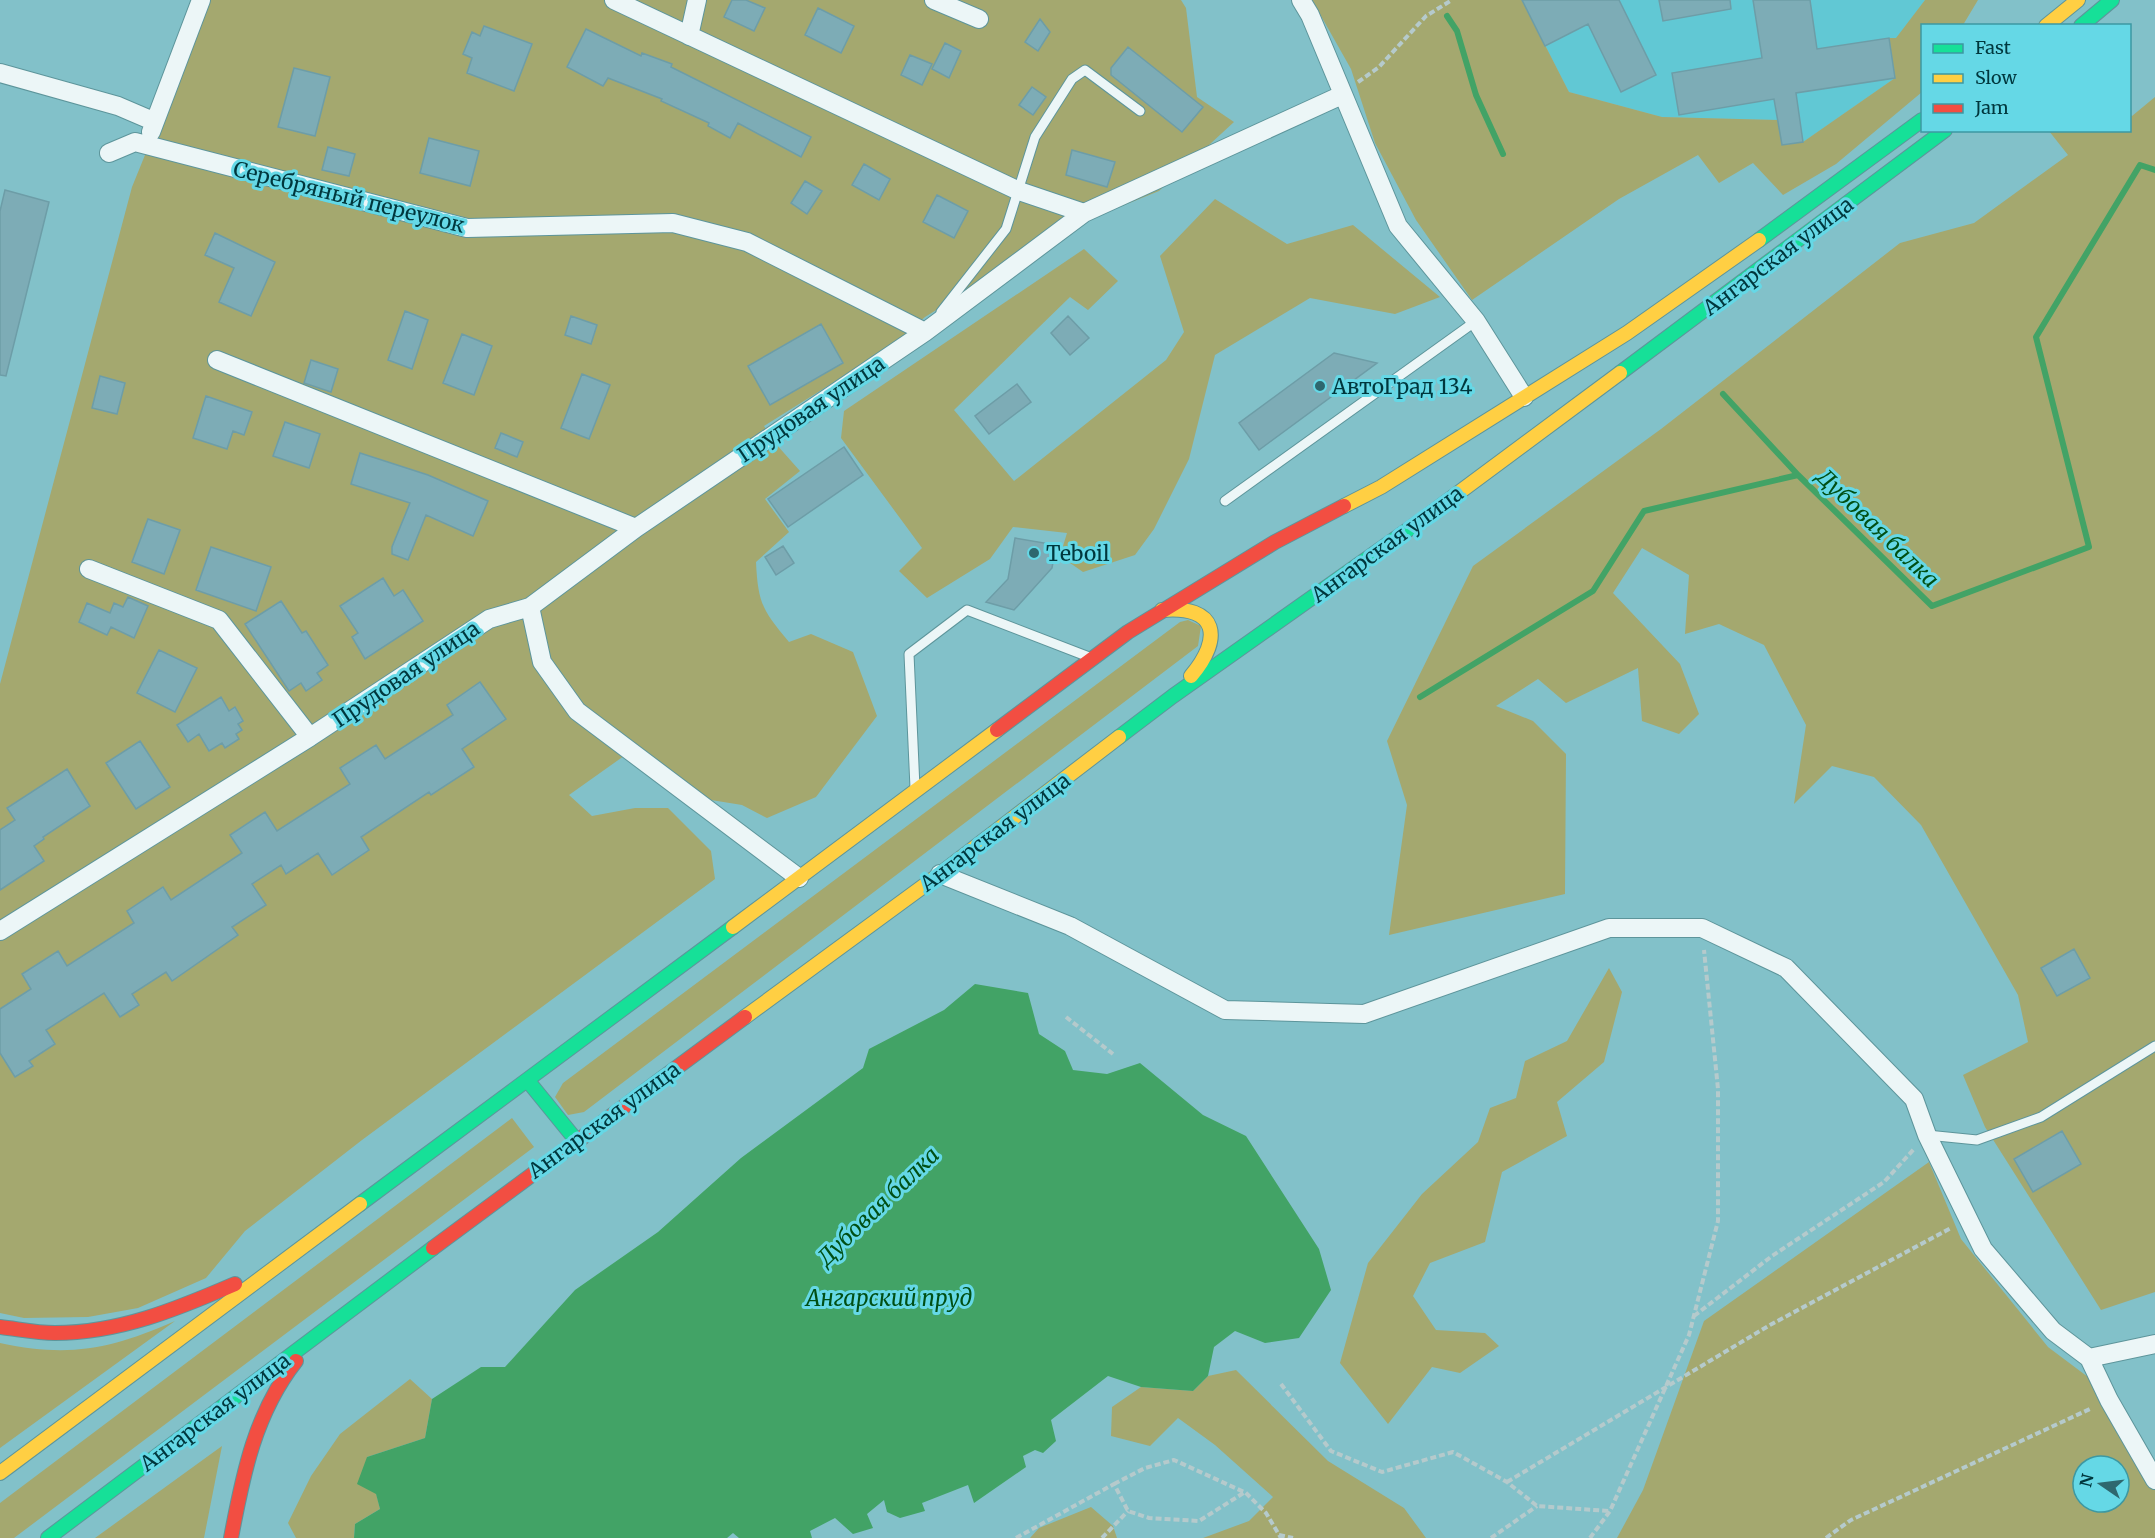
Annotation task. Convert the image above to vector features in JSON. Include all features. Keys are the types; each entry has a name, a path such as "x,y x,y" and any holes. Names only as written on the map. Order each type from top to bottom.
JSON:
{"main road":[{"path":"2048,24 2078,0"},
{"path":"2083,24 2112,0"},
{"name":"Ангарская улица","path":"0,1473 274,1267 916,792 1091,658 1162,610 1275,542 1381,487 1627,333 1718,270 1921,121"},
{"name":"Ангарская улица","path":"48,1538 576,1140 940,874 1173,696 1393,542 1942,132"},
{"path":"1162,610 1186,609 1199,613 1206,620 1209,629 1210,648 1206,658 1173,696"},
{"path":"528,1081 576,1140"},
{"path":"0,1327 55,1333 108,1329 175,1310 274,1267"},
{"path":"231,1538 251,1443 268,1400 284,1373 324,1329"}],"street":[{"path":"109,153 135,142 147,145 153,122 201,0"},
{"path":"614,0 1019,191 1084,213"},
{"path":"689,36 697,0"},
{"path":"934,0 980,19"},
{"path":"1300,0 1310,15 1398,226 1476,321 1524,397"},
{"path":"0,73 118,106 153,122"},
{"name":"Прудовая улица","path":"0,931 310,737 489,618 509,615 530,607 636,528 925,332 1084,213 1342,95"},
{"name":"Серебряный переулок","path":"147,145 467,228 673,223 747,242 925,332"},
{"path":"217,360 636,528"},
{"path":"90,569 219,620 310,737"},
{"path":"530,607 542,662 577,711 799,878"},
{"path":"940,874 1070,926 1225,1010 1364,1014 1609,928 1702,928 1786,968 1914,1099 1927,1135 1983,1249 2053,1331 2090,1358 2109,1400 2155,1480"},
{"path":"2090,1358 2155,1344"}],"lane":[{"path":"925,332 1006,229 1035,137 1072,79 1084,70 1140,111"},
{"path":"1225,501 1476,321"},
{"path":"916,792 909,654 967,610 1091,658"},
{"path":"1927,1135 1977,1140 2041,1117 2155,1046"}],"path":[{"path":"1342,95 1379,67 1426,16 1452,0"},
{"path":"1590,1538 1610,1511 1689,1335 1718,1221 1718,1089 1702,928"},
{"path":"1066,1017 1113,1054"},
{"path":"1694,1316 1772,1256 1884,1182 1927,1135"},
{"path":"1507,1482 1770,1325 1968,1219"},
{"path":"1281,1384 1331,1451 1382,1472 1453,1452 1507,1482 1537,1506 1610,1511"},
{"path":"1826,1538 1851,1520 2109,1400"},
{"path":"1016,1538 1145,1468 1174,1460 1245,1492 1266,1513 1280,1537 1293,1538"},
{"path":"1114,1485 1128,1511 1149,1518 1199,1521 1245,1492"},
{"path":"1491,1538 1537,1506"},
{"path":"1102,1538 1128,1511"}],"shaded area":[{"path":"208,0 1181,0 1186,8 1197,97 1234,122 1159,191 1095,217 1043,244 925,317 890,347 764,426 776,444 800,471 765,499 789,532 756,562 760,598 773,622 789,642 811,634 853,652 877,716 816,797 767,818 742,805 711,800 638,746 569,795 592,816 635,808 668,808 711,851 715,879 362,1140 245,1231 206,1278 138,1308 88,1317 24,1318 0,1313 0,684 132,187"},
{"path":"1312,0 1522,0 1569,92 1662,117 1778,120 1782,145 1803,142 1895,78 1889,38 1896,38 1925,0 1978,0 1964,24 1921,24 1921,93 1836,164 1783,195 1753,163 1719,183 1698,155 1619,199 1472,300 1416,220 1375,143 1351,69"},
{"path":"1522,0 1925,0 1896,39 1889,39 1895,78 1803,142 1782,145 1777,120 1662,117 1569,92"},
{"path":"2155,97 2155,1292 2101,1310 1985,1127 1963,1075 2028,1042 2018,995 1921,825 1874,777 1832,766 1794,804 1806,725 1764,645 1719,624 1685,634 1689,575 1642,548 1613,593 1680,664 1699,714 1679,734 1642,721 1638,668 1566,703 1538,679 1496,706 1533,721 1566,754 1565,894 1389,935 1407,805 1387,741 1473,566 1661,429 1900,243 1974,223 2068,155 2050,132 2131,132 2132,116"},
{"path":"1215,199 1287,244 1353,225 1440,297 1395,314 1310,298 1215,355 1189,459 1154,529 1135,555 1083,572 1060,556 1067,533 1013,527 990,559 927,598 899,571 922,548 841,438 844,411 1084,249 1118,281 1088,310 1070,297 954,410 1014,481 1166,360 1184,332 1160,256"},
{"path":"1188,620 1201,626 1198,646 584,1112 568,1115 555,1097 563,1083 1180,622"},
{"path":"1609,968 1622,992 1604,1062 1557,1102 1567,1136 1502,1172 1485,1242 1430,1263 1413,1296 1436,1330 1485,1333 1499,1346 1460,1373 1432,1367 1388,1424 1340,1363 1368,1263 1422,1194 1478,1142 1490,1108 1516,1098 1525,1061 1567,1041"},
{"path":"512,1118 534,1147 14,1538 0,1538 0,1503"},
{"path":"1929,1162 1961,1239 2048,1347 2108,1392 2155,1479 2155,1538 1617,1538 1643,1490 1704,1321"},
{"path":"175,1321 0,1448 0,1343 48,1350 90,1348 130,1338"},
{"path":"1236,1370 1328,1461 1404,1508 1426,1538 1203,1538 1249,1521 1273,1497 1215,1445 1178,1418 1150,1446 1111,1436 1112,1407 1141,1387 1193,1391 1208,1376"},
{"path":"410,1379 432,1399 425,1438 367,1457 380,1509 355,1524 354,1538 296,1538 288,1523 311,1476 340,1434"},
{"path":"222,1446 204,1538 95,1538"},
{"path":"1091,1507 1113,1526 1117,1538 1030,1538 1039,1528"}],"water":[{"name":"Ангарский пруд","path":"975,984 1028,993 1039,1034 1065,1051 1073,1070 1107,1074 1140,1063 1203,1115 1246,1136 1319,1249 1331,1290 1299,1338 1265,1343 1235,1331 1214,1347 1208,1376 1193,1391 1141,1387 1108,1376 1051,1420 1056,1441 1043,1453 1035,1450 1023,1456 1026,1467 974,1503 968,1485 922,1503 925,1511 900,1518 887,1512 884,1500 867,1514 873,1528 853,1534 835,1518 810,1531 812,1538 739,1538 733,1533 727,1538 354,1538 355,1524 380,1509 376,1494 357,1484 367,1457 425,1438 432,1399 481,1367 505,1367 575,1290 658,1232 741,1158 863,1068 869,1049 944,1010"}],"building":[{"path":"732,0 746,0 765,8 754,31 724,17"},
{"path":"1522,0 1619,0 1656,75 1621,92 1588,24 1545,46"},
{"path":"1659,0 1730,0 1731,9 1663,21"},
{"path":"1753,0 1810,0 1817,49 1889,38 1895,78 1796,93 1803,142 1782,145 1774,99 1679,115 1672,73 1762,58"},
{"path":"818,8 854,26 841,53 805,35"},
{"path":"1040,19 1050,32 1038,51 1025,42"},
{"path":"484,26 532,44 514,91 467,73 472,58 463,54 472,32 480,36"},
{"path":"586,29 641,56 642,53 672,64 671,67 811,137 801,157 738,123 730,138 708,126 709,123 661,101 662,99 608,78 603,86 567,67"},
{"path":"945,43 961,51 949,78 932,69"},
{"path":"1128,47 1203,107 1182,132 1111,75 1111,68"},
{"path":"910,55 932,64 922,85 901,75"},
{"path":"294,68 330,77 315,136 278,127"},
{"path":"1032,87 1046,97 1033,115 1019,105"},
{"path":"429,138 479,151 470,186 420,173"},
{"path":"328,147 355,154 349,176 322,170"},
{"path":"1072,150 1115,162 1107,187 1066,175"},
{"path":"864,164 890,179 879,200 852,185"},
{"path":"805,181 822,191 807,214 791,203"},
{"path":"5,190 49,202 6,376 0,375 0,211"},
{"path":"937,195 968,211 954,238 923,222"},
{"path":"215,233 275,262 251,316 219,302 234,268 205,255"},
{"path":"405,311 428,320 412,369 388,360"},
{"path":"571,316 597,325 591,344 565,335"},
{"path":"1068,316 1089,338 1070,355 1051,333"},
{"path":"821,324 843,363 770,405 748,366"},
{"path":"462,334 492,346 474,395 443,383"},
{"path":"1334,353 1377,363 1259,450 1239,423"},
{"path":"311,360 338,369 331,392 304,383"},
{"path":"582,374 610,385 589,439 561,428"},
{"path":"100,376 125,383 117,414 92,408"},
{"path":"1017,384 1031,402 989,434 975,416"},
{"path":"206,396 252,412 244,435 233,431 227,449 193,438"},
{"path":"285,422 320,434 309,468 273,456"},
{"path":"501,433 523,442 517,457 495,448"},
{"path":"844,447 863,475 788,527 768,499"},
{"path":"360,453 428,475 488,501 473,536 426,515 408,560 392,554 392,547 410,503 351,484"},
{"path":"148,519 180,530 164,574 132,562"},
{"path":"1015,538 1056,545 1052,568 1014,610 986,602 1008,579"},
{"path":"783,546 794,563 776,575 765,557"},
{"path":"211,547 271,567 256,611 196,590"},
{"path":"383,578 394,596 403,590 423,621 365,659 352,637 358,633 340,606"},
{"path":"128,597 148,606 134,638 111,627 107,635 79,622 87,603 110,613 114,603 123,607"},
{"path":"281,601 302,633 306,631 328,665 317,673 322,680 306,691 301,683 289,691 245,624"},
{"path":"159,650 197,668 175,712 137,693"},
{"path":"480,682 506,719 462,749 474,767 431,795 429,792 361,837 369,850 332,875 318,853 286,874 281,865 252,884 266,905 232,927 238,935 172,981 166,972 132,994 139,1005 120,1017 104,993 46,1030 55,1044 29,1061 33,1066 15,1077 0,1053 0,1009 31,989 22,974 58,951 67,966 134,923 127,911 163,887 171,900 242,853 230,835 265,812 277,831 350,784 340,768 376,745 385,759 453,715 447,705"},
{"path":"221,697 229,711 235,707 243,721 238,724 242,730 236,734 239,739 225,748 222,743 209,751 199,734 188,742 177,725"},
{"path":"140,741 170,787 136,809 106,763"},
{"path":"67,769 90,806 43,837 44,839 34,846 44,861 0,890 0,830 15,820 7,808"},
{"path":"2074,949 2090,978 2057,996 2041,968"},
{"path":"2062,1131 2081,1164 2033,1192 2014,1159"}],"waterway":[{"path":"1447,16 1457,31 1476,95 1503,154"},
{"name":"Дубовая балка","path":"1420,697 1593,591 1644,511 1798,475 1932,606 2089,547 2036,337 2140,165 2155,170"},
{"path":"1723,394 1798,475"}],"traffic: fast":[{"path":"2083,24 2112,0"},
{"path":"1759,240 1921,121"},
{"path":"1620,373 1942,132"},
{"path":"1119,737 1173,696 1426,517"},
{"path":"360,1204 733,927"},
{"path":"528,1081 576,1140"},
{"path":"48,1538 433,1248"}],"traffic: slow":[{"path":"2048,24 2078,0"},
{"path":"1344,506 1381,487 1627,333 1759,240"},
{"path":"1426,517 1620,373"},
{"path":"1162,610 1195,613 1210,627 1211,637 1208,649 1191,676"},
{"path":"733,927 997,730"},
{"path":"745,1017 940,874 1119,737"},
{"path":"0,1473 360,1204"}],"traffic: jam":[{"path":"997,730 1128,632 1275,542 1344,506"},
{"path":"433,1248 745,1017"},
{"path":"0,1327 55,1333 102,1329 147,1318 235,1284"},
{"path":"231,1538 240,1491 261,1423 270,1402 296,1361"}],"place":[{"name":"АвтоГрад 134","path":"1320,386"},
{"name":"Teboil","path":"1034,553"}]}
